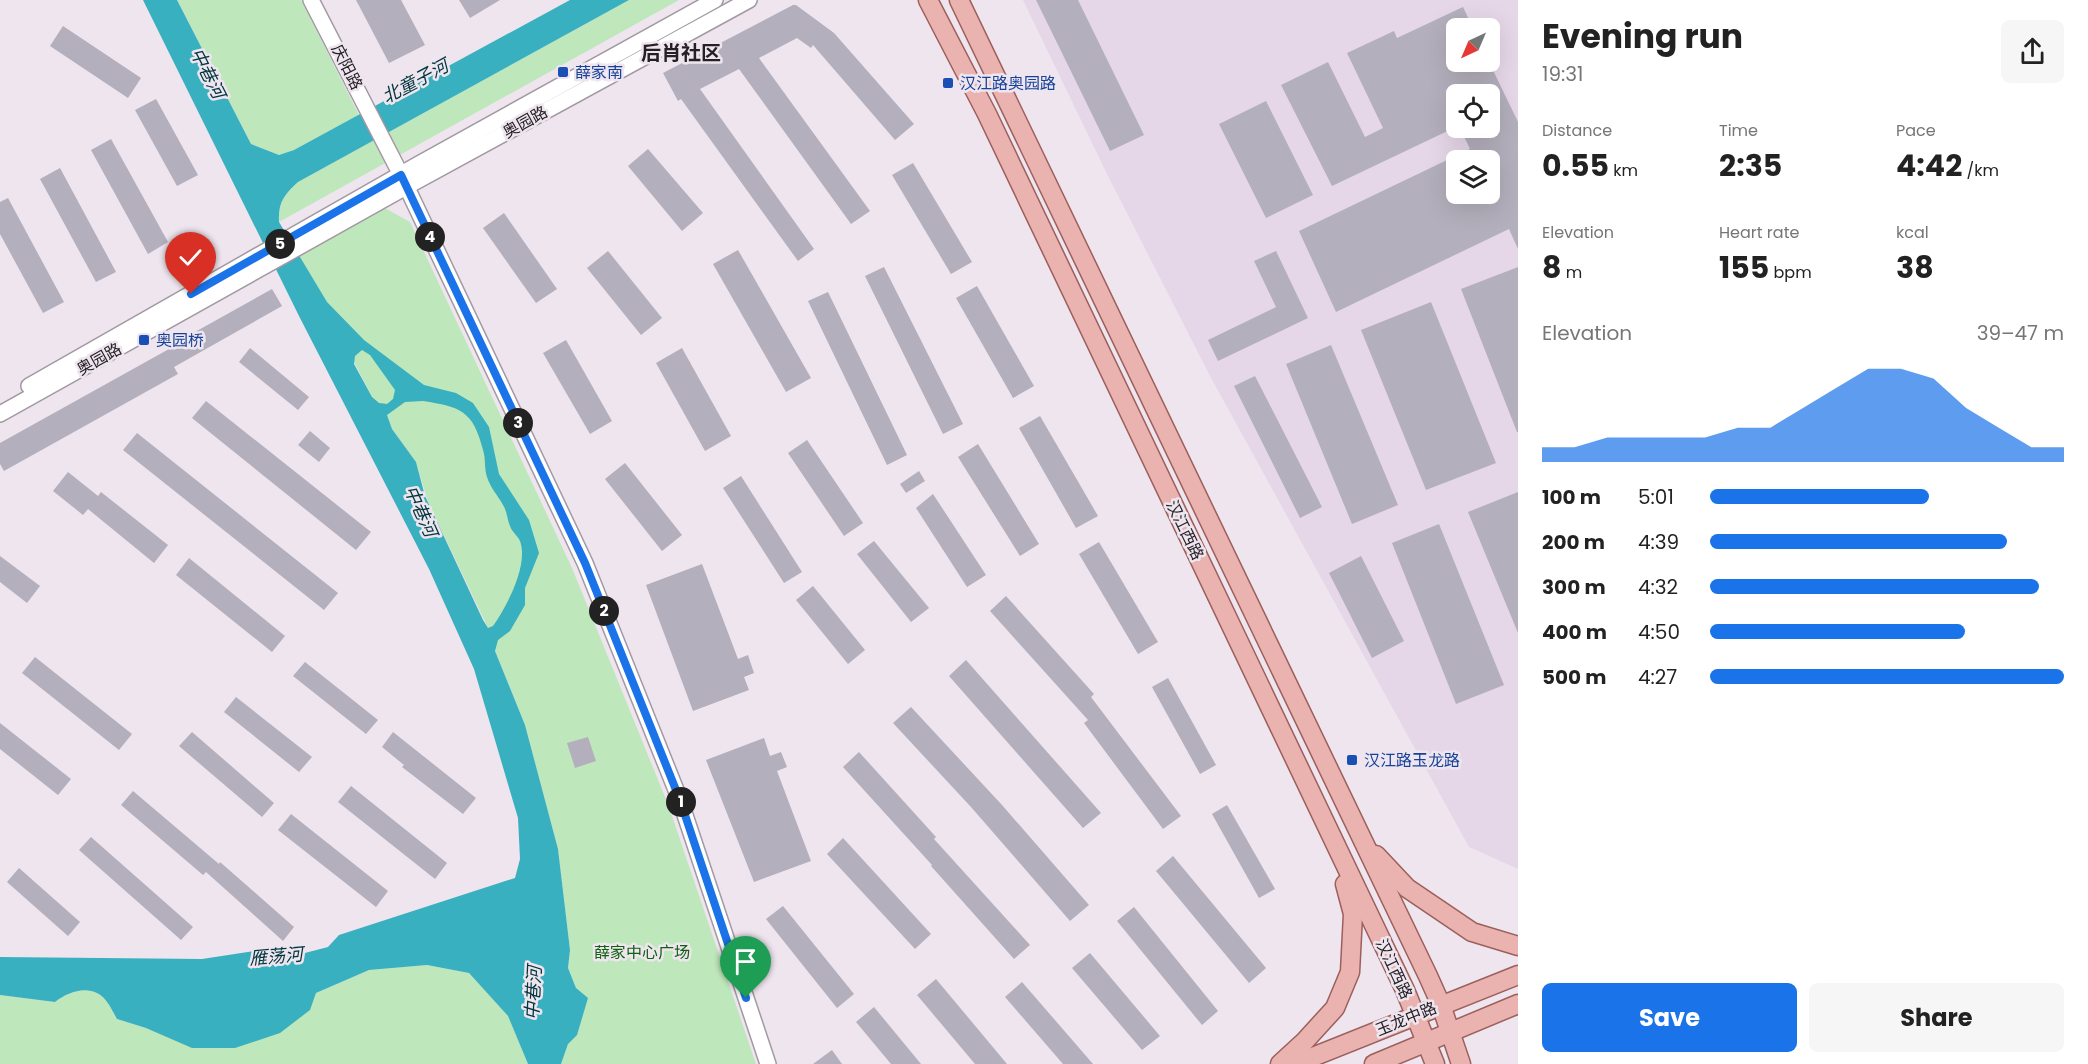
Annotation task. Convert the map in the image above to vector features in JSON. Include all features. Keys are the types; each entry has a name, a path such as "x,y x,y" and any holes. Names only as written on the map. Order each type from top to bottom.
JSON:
{"main road":[{"name":"汉江西路","path":"928,0 987,114 1335,844 1416,1016 1436,1064"},
{"name":"汉江西路","path":"959,0 1441,1005 1461,1064"},
{"path":"1363,841 1407,888 1442,912 1472,932 1518,946"},
{"path":"1280,1064 1335,1008 1350,972 1353,914 1335,844"},
{"name":"玉龙中路","path":"1295,1064 1518,975"},
{"name":"玉龙中路","path":"1374,1064 1518,1004"}],"street":[{"name":"庆阳路","path":"311,0 403,181 585,563 680,800 768,1064"},
{"name":"奥园路","path":"0,414 715,0"},
{"name":"奥园路","path":"403,181 749,0"},
{"name":"奥园路","path":"0,402 259,264"}],"shaded area":[{"path":"1023,0 1518,0 1518,869 1469,847 1210,376 1107,174"}],"green space":[{"path":"177,0 301,0 359,115 294,150 279,155 251,144"},
{"path":"629,0 679,0 279,222 283,199 298,182"},
{"name":"薛家中心广场","path":"383,207 410,222 572,568 669,807 756,1064 561,1064 568,1044 577,1034 576,988 568,968 570,950 558,849 525,725 488,628 428,502 416,462 392,429 387,415 372,397 298,254"},
{"path":"427,965 469,973 508,1016 528,1064 0,1064 0,995 55,1002 68,994 89,990 102,996 117,1019 146,1028 309,1010 316,993 369,970"}],"water":[{"path":"143,0 177,0 251,144 279,155 294,150 570,0 629,0 298,182 283,199 279,215 279,222 327,302 364,340 424,385 456,393 473,403 489,427 499,474 529,520 539,553 525,588 525,605 510,631 498,640 495,651 525,725 558,849 570,950 568,968 576,988 588,998 577,1035 568,1044 561,1064 528,1064 508,1016 469,973 427,965 369,970 316,993 310,1010 280,1033 235,1048 192,1048 146,1028 117,1019 102,996 89,990 68,994 55,1002 0,995 0,957 202,959 295,945 301,954 328,947 339,935 515,878 520,859 518,818 474,669 429,569 300,318","holes":["362,350 370,355 395,390 393,399 387,404 379,403 372,397 354,364 355,356","423,401 456,409 469,418 475,426 484,453 488,481 504,507 511,528 520,541 521,562 515,586 493,626 488,628 425,496 416,462 392,429 387,415 405,402"]}],"building":[{"path":"356,0 401,0 425,45 389,63"},
{"path":"459,0 500,0 470,18"},
{"path":"1036,0 1078,0 1144,135 1110,151"},
{"path":"793,5 834,33 914,124 895,140 813,45 811,48 797,38 759,58 870,211 851,224 739,69 700,89 814,249 798,261 681,99 678,101 663,73"},
{"path":"1463,7 1468,18 1446,18 1446,72 1494,72 1500,84 1446,84 1446,132 1332,186 1281,85 1328,62 1365,137 1383,128 1347,53 1394,31 1397,38"},
{"path":"63,26 141,78 128,98 50,46"},
{"path":"1500,85 1518,122 1518,249 1509,229 1336,312 1299,231 1446,161 1446,204 1500,204 1500,150 1468,150 1470,149 1465,138 1500,138"},
{"path":"156,99 198,175 177,186 135,110"},
{"path":"1266,101 1313,195 1266,218 1219,124"},
{"path":"111,139 168,242 148,254 91,150"},
{"path":"648,149 703,213 682,231 628,166"},
{"path":"913,163 972,262 951,274 892,175"},
{"path":"60,168 116,272 96,282 40,179"},
{"path":"8,198 64,302 43,313 0,234 0,202"},
{"path":"504,213 557,289 536,303 483,228"},
{"path":"738,250 811,378 786,392 713,264"},
{"path":"608,251 662,318 641,335 587,268"},
{"path":"1276,251 1308,318 1218,361 1208,340 1276,307 1254,261"},
{"path":"884,267 963,424 943,434 865,276"},
{"path":"1518,267 1518,432 1517,432 1461,289"},
{"path":"977,286 1034,386 1013,398 956,298"},
{"path":"272,289 282,306 174,367 178,374 4,471 0,464 0,443"},
{"path":"828,292 907,455 887,465 808,301"},
{"path":"1431,302 1496,463 1426,490 1361,330"},
{"path":"566,340 612,421 590,434 543,353"},
{"path":"1331,345 1398,505 1352,524 1286,364"},
{"path":"250,348 309,397 298,410 239,362"},
{"path":"682,348 731,436 705,451 656,363"},
{"path":"1255,376 1322,507 1300,518 1234,386"},
{"path":"206,401 371,532 356,550 192,418"},
{"path":"1040,416 1098,516 1076,528 1019,428"},
{"path":"310,431 330,448 319,462 298,445"},
{"path":"137,433 338,593 324,610 123,450"},
{"path":"807,440 863,523 844,536 788,453"},
{"path":"978,444 1039,544 1020,556 958,457"},
{"path":"625,463 682,535 662,551 605,479"},
{"path":"919,471 925,481 906,493 900,484"},
{"path":"68,472 98,496 101,492 168,545 154,563 88,509 83,515 53,491"},
{"path":"741,476 802,572 784,583 723,488"},
{"path":"1518,492 1518,633 1468,512"},
{"path":"933,494 986,575 967,587 916,508"},
{"path":"1439,524 1504,685 1456,704 1392,543"},
{"path":"874,541 929,608 911,622 857,554"},
{"path":"1099,542 1158,642 1138,654 1079,554"},
{"path":"0,556 40,586 27,603 0,582"},
{"path":"1361,556 1404,641 1372,658 1329,573"},
{"path":"189,558 285,636 272,652 176,575"},
{"path":"702,564 738,659 748,655 754,673 744,677 749,690 693,711 646,585"},
{"path":"813,586 865,650 848,664 796,600"},
{"path":"1006,596 1094,694 1091,697 1181,816 1163,829 1084,723 1088,720 990,611"},
{"path":"35,657 132,734 119,750 22,673"},
{"path":"966,660 1101,813 1083,828 949,676"},
{"path":"305,662 378,720 366,734 293,676"},
{"path":"1168,678 1216,765 1200,774 1152,687"},
{"path":"236,697 312,757 299,772 224,712"},
{"path":"911,707 1002,805 1089,905 1070,921 971,807 893,723"},
{"path":"0,723 71,779 58,795 0,749"},
{"path":"192,732 274,803 262,817 179,746"},
{"path":"393,732 476,798 463,814 402,767 404,765 382,747"},
{"path":"588,737 596,761 575,768 567,743"},
{"path":"764,738 770,756 781,752 787,767 777,771 811,861 754,882 706,760"},
{"path":"859,752 1030,945 1014,959 843,767"},
{"path":"351,786 447,863 435,879 338,802"},
{"path":"133,791 219,864 220,862 294,927 283,941 206,872 203,875 121,805"},
{"path":"1227,805 1275,889 1259,898 1212,814"},
{"path":"291,814 388,891 376,907 278,830"},
{"path":"91,837 193,927 181,940 79,850"},
{"path":"843,838 931,934 915,949 827,854"},
{"path":"1173,856 1266,968 1249,983 1156,871"},
{"path":"19,868 80,922 68,936 7,882"},
{"path":"783,906 854,994 837,1008 766,919"},
{"path":"1134,907 1218,1011 1202,1025 1117,921"},
{"path":"1090,953 1160,1036 1142,1050 1072,968"},
{"path":"936,979 1007,1064 975,1064 917,995"},
{"path":"1022,982 1093,1064 1063,1064 1005,997"},
{"path":"874,1007 921,1064 891,1064 856,1022"},
{"path":"832,1050 842,1064 813,1064"}],"place":[{"name":"薛家南","path":"563,72"},
{"name":"汉江路奥园路","path":"948,83"},
{"name":"奥园桥","path":"144,340"},
{"name":"汉江路玉龙路","path":"1352,760"}],"district":[{"name":"后肖社区","path":"681,53"}],"route":[{"path":"191,294 401,175 585,563 680,800 746,998"}],"water label":[{"name":"中巷河","path":"208,73"},
{"name":"北童子河","path":"415,81"},
{"name":"中巷河","path":"421,511"},
{"name":"雁荡河","path":"276,956"},
{"name":"中巷河","path":"533,993"}]}
